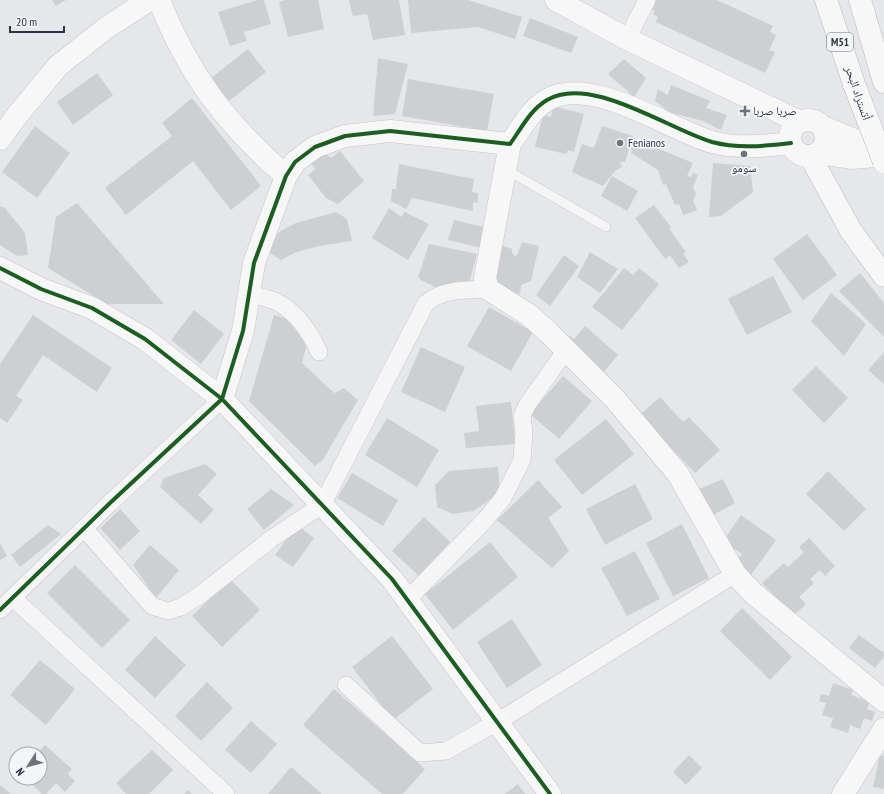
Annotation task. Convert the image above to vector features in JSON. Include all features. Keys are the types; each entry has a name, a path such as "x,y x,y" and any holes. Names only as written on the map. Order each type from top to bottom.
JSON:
{"main road":[{"path":"0,140 14,118 58,66 106,28 149,0"},
{"path":"159,0 171,30 188,63 208,95 258,152 286,176"},
{"path":"556,0 627,39 800,122 813,121 823,127 856,140 881,160"},
{"name":"أتستراد البحر","path":"826,0 881,160"},
{"name":"M51","path":"860,0 884,80"},
{"path":"791,143 739,146 713,142 681,130 606,97 586,93 563,94 547,100 534,110 510,144 485,278 488,288 529,315 614,398 678,474 735,574 754,594 883,698"},
{"path":"800,122 792,131 791,143 798,153 881,160"},
{"path":"814,155 824,148 826,141 823,127"},
{"path":"222,398 243,331 254,263 286,176 295,162 315,147 345,136 390,131 510,144"},
{"path":"814,155 851,231 884,276"},
{"path":"0,268 41,288 92,308 138,335 222,398 392,579 550,794"},
{"path":"843,794 884,729"}],"street":[{"path":"627,39 647,0"},
{"path":"84,528 152,606 168,611 181,607 200,595 272,539 322,505 426,303 435,296 456,291 488,288"},
{"path":"249,294 276,302 296,316 313,339 319,352"},
{"path":"407,600 486,520 503,498 522,460 524,433 522,416 527,405 566,350"},
{"path":"0,610 84,528 222,398"},
{"path":"346,685 420,754 446,750 498,722 735,574"},
{"path":"13,598 226,794"}],"lane":[{"path":"505,169 606,227"}],"building":[{"path":"52,0 66,0 56,6"},
{"path":"258,0 264,0 271,24 244,32 247,41 230,46 218,12"},
{"path":"285,0 318,0 324,29 288,37 279,2"},
{"path":"349,0 399,0 405,35 373,40 367,14 353,16"},
{"path":"408,0 468,0 522,17 515,39 478,27 411,33"},
{"path":"653,0 717,0 773,26 770,32 776,35 769,50 775,52 765,73 656,22 658,17 653,14 655,11 650,8"},
{"path":"530,18 578,37 571,53 523,36"},
{"path":"248,49 266,72 229,101 210,79"},
{"path":"378,58 408,64 395,114 373,116"},
{"path":"624,59 646,78 634,97 608,74"},
{"path":"97,73 113,95 73,125 57,102"},
{"path":"408,79 494,94 487,131 402,116"},
{"path":"671,85 710,101 706,108 727,115 721,130 703,121 669,112 655,101 658,89 668,95"},
{"path":"192,98 261,186 231,210 193,161 126,215 105,188 172,136 162,123"},
{"path":"553,106 584,114 574,152 568,150 566,154 535,147 543,115 551,117"},
{"path":"35,126 70,153 37,198 2,172"},
{"path":"602,126 633,136 625,162 620,162 622,167 615,171 603,186 572,172 582,144 594,148"},
{"path":"633,138 693,163 687,176 691,177 693,173 698,175 693,187 696,194 693,201 697,210 683,215 679,204 675,205 666,184 663,185 658,170 631,153"},
{"path":"340,151 364,181 338,204 326,198 308,175 316,169 311,164 325,152 331,158"},
{"path":"713,163 750,166 753,192 721,216 709,217"},
{"path":"399,164 474,179 472,192 478,193 478,203 473,202 473,211 412,198 406,209 391,201 392,189 396,189"},
{"path":"612,176 638,191 627,211 601,196"},
{"path":"77,203 164,304 107,304 48,268 56,217"},
{"path":"654,205 671,227 670,230 686,252 683,254 689,262 679,268 670,255 665,259 635,218"},
{"path":"0,206 5,208 25,233 28,255 17,256 0,245"},
{"path":"389,208 401,217 405,212 429,224 408,260 372,238"},
{"path":"336,212 347,219 352,241 319,246 294,253 281,260 265,250 272,237 284,229 296,223"},
{"path":"454,220 488,228 482,248 448,240"},
{"path":"807,234 837,275 803,300 773,259"},
{"path":"522,242 539,246 531,281 521,285 520,294 494,289 501,245 512,249 512,253 515,256 517,255"},
{"path":"429,244 477,254 469,283 457,281 455,285 437,288 421,280 418,277"},
{"path":"590,252 618,269 600,293 577,277"},
{"path":"564,255 579,266 550,306 536,295"},
{"path":"624,268 633,275 639,268 659,284 622,330 592,307"},
{"path":"860,273 884,303 884,337 839,291"},
{"path":"773,276 792,312 747,335 728,299"},
{"path":"831,293 866,324 844,356 811,321"},
{"path":"489,307 533,332 511,371 467,346"},
{"path":"194,310 224,334 201,364 171,340"},
{"path":"33,315 112,368 97,392 43,355 16,396 23,400 7,423 0,418 0,364"},
{"path":"274,315 285,318 307,343 302,363 334,393 344,388 358,400 322,461 315,466 249,401"},
{"path":"585,326 618,355 603,373 566,341 570,336 574,339"},
{"path":"421,347 465,367 445,412 401,392"},
{"path":"884,352 884,384 868,370"},
{"path":"816,366 848,398 824,423 792,390"},
{"path":"563,376 592,401 559,439 530,414"},
{"path":"660,397 683,422 689,417 720,450 695,473 640,415"},
{"path":"511,402 515,444 466,448 464,433 479,431 476,406"},
{"path":"387,418 439,450 417,487 365,455"},
{"path":"606,419 634,454 582,495 554,460"},
{"path":"205,464 217,474 198,495 214,510 201,524 160,487 164,478"},
{"path":"498,467 500,492 474,511 453,514 437,507 435,485 449,471"},
{"path":"828,471 866,509 844,531 806,494"},
{"path":"352,473 398,500 383,526 337,498"},
{"path":"723,479 735,503 713,515 699,489"},
{"path":"538,480 562,507 548,518 569,551 552,568 497,520"},
{"path":"635,484 653,519 605,545 586,509"},
{"path":"271,489 294,505 264,530 247,509"},
{"path":"120,509 140,531 120,550 100,528"},
{"path":"741,515 776,540 751,575 735,563 742,554 723,541"},
{"path":"424,517 450,542 419,576 392,551"},
{"path":"682,524 709,578 673,596 646,543"},
{"path":"48,525 61,534 20,567 11,555"},
{"path":"297,525 314,538 293,567 275,555"},
{"path":"809,538 835,566 825,576 820,570 810,579 814,583 799,597 806,604 793,616 762,583 784,563 788,567 804,552 799,547"},
{"path":"490,542 518,577 453,630 425,594"},
{"path":"0,543 7,556 0,560"},
{"path":"150,545 179,570 156,598 133,565"},
{"path":"635,551 660,599 627,616 601,568"},
{"path":"75,565 130,620 102,648 47,593"},
{"path":"230,579 260,610 222,647 192,616"},
{"path":"742,608 792,657 770,680 720,631"},
{"path":"512,619 542,665 507,688 477,642"},
{"path":"859,635 884,653 884,657 875,668 849,648"},
{"path":"155,636 186,665 155,698 125,670"},
{"path":"392,636 433,689 393,720 352,667"},
{"path":"40,660 75,689 46,725 10,695"},
{"path":"207,682 233,708 201,741 175,716"},
{"path":"833,683 853,690 851,695 870,702 867,709 875,712 872,721 864,718 860,729 850,725 848,733 830,727 833,718 822,715 826,703 819,701 821,694 829,696"},
{"path":"334,689 425,769 403,794 382,794 303,725"},
{"path":"251,721 277,744 251,773 225,750"},
{"path":"48,748 72,769 68,774 75,781 65,792 56,783 46,794 42,794 34,786 48,786"},
{"path":"152,750 173,770 149,794 126,794 116,783"},
{"path":"689,755 702,768 686,785 673,772"},
{"path":"880,755 884,756 884,789 873,787"},
{"path":"291,767 322,794 268,794"},
{"path":"518,784 525,794 505,794"},
{"path":"0,785 11,794 0,794"},
{"path":"188,790 192,794 184,794"}],"cycle path":[{"path":"0,610 110,503 222,399 243,331 254,263 286,176 295,162 315,147 345,136 390,131 510,144 526,120 541,104 547,100 565,94 585,94 607,98 712,142 732,146 791,143"},
{"path":"0,268 41,289 92,308 145,339 222,399 392,579 550,794"}],"place":[{"name":"صربا صربا","path":"745,111"},
{"name":"Fenianos","path":"620,143"},
{"name":"سومو","path":"744,154"}]}
